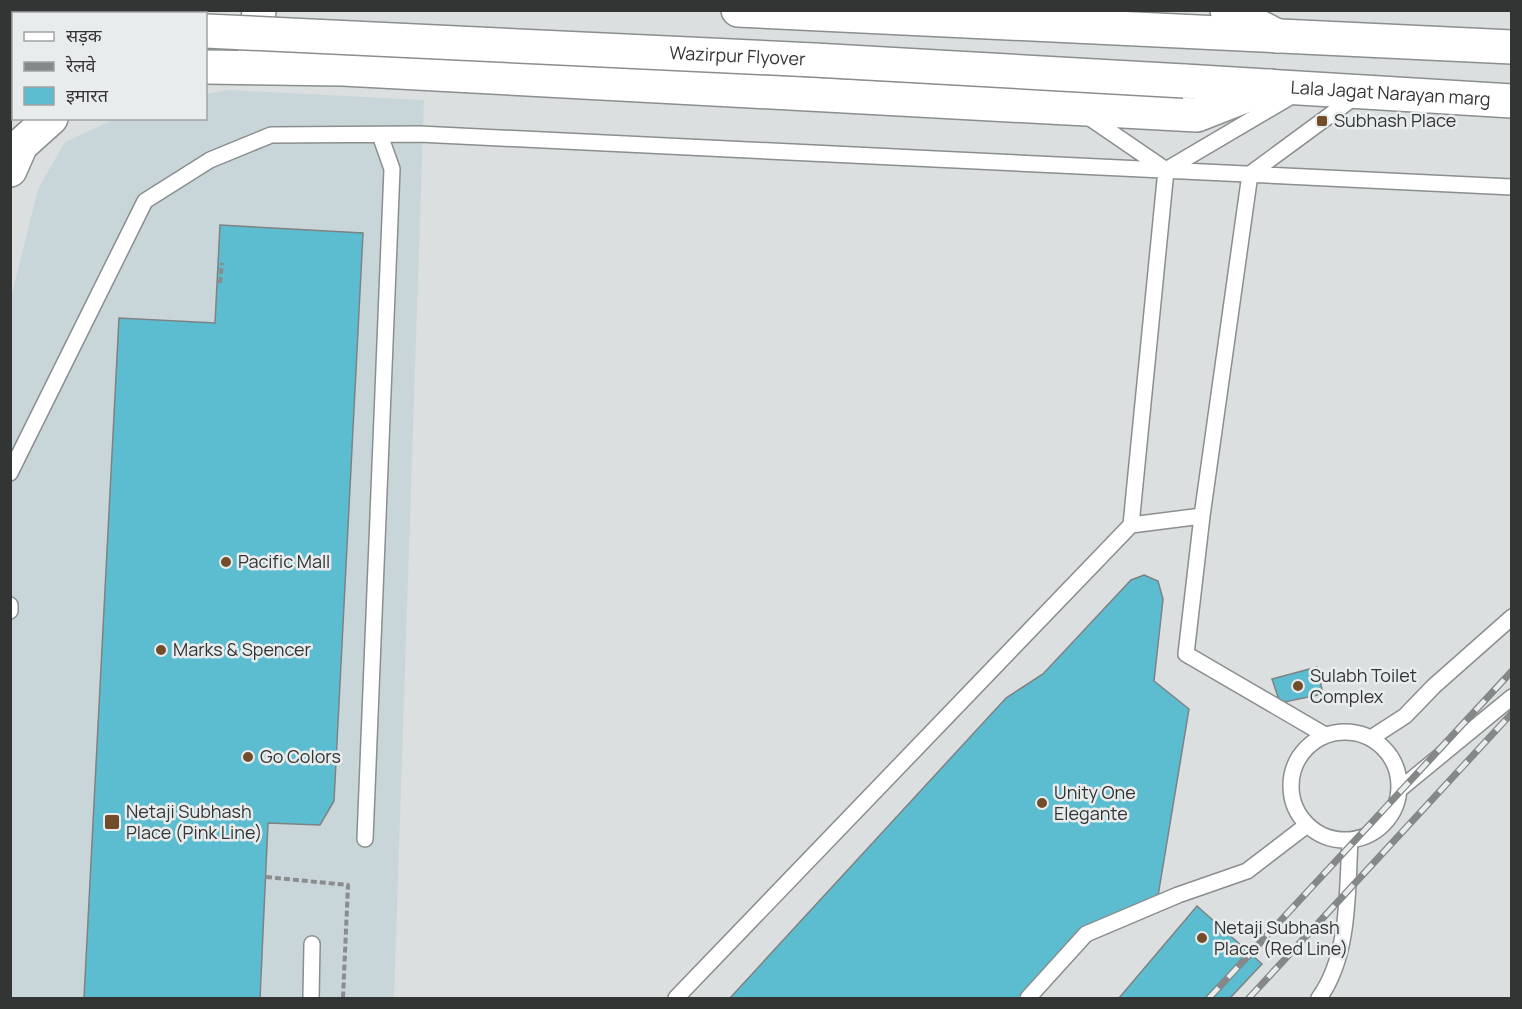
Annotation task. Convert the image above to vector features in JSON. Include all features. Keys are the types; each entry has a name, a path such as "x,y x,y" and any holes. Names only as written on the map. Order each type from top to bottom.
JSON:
{"main road":[{"path":"253,69 259,10"},
{"path":"738,10 1512,47"},
{"path":"1227,10 1277,36"},
{"name":"Wazirpur Flyover","path":"207,31 814,60 1271,86"},
{"path":"207,67 343,69 1197,115 1271,86"},
{"name":"Lala Jagat Narayan marg","path":"1271,86 1512,101"},
{"path":"10,170 21,145 49,120"}],"lane":[{"path":"1166,170 1304,88"},
{"path":"1325,735 1186,654 1202,516 1250,174 1363,92"},
{"path":"1075,108 1166,170"},
{"path":"10,473 145,201 210,160 270,135 419,134 1512,187"},
{"path":"365,839 392,169 380,135"},
{"path":"676,999 1131,525 1166,170"},
{"path":"1131,525 1202,516"},
{"path":"10,605 10,611"},
{"path":"1371,738 1405,716 1434,686 1512,617"},
{"path":"1400,789 1512,697"},
{"path":"1341,731 1371,738 1393,759 1399,773 1400,789 1397,804 1390,818 1372,833 1350,840 1334,839 1307,825 1298,813 1292,798 1290,783 1301,754 1325,735 1341,731"},
{"path":"1028,999 1086,934 1178,895 1247,871 1307,825"},
{"path":"1319,999 1332,981 1345,919 1350,840"},
{"path":"310,999 312,944"}],"path":[{"path":"220,283 222,263"},
{"path":"266,877 348,885 343,999"}],"shaded area":[{"path":"229,90 424,100 394,998 11,998 10,302 38,189 65,142 113,120 207,120 207,94"}],"building":[{"name":"Pacific Mall","path":"220,225 363,233 334,801 320,825 268,823 260,998 84,998 119,318 215,323"},
{"name":"Unity One Elegante","path":"1144,575 1158,581 1163,599 1154,681 1189,709 1158,896 1087,927 1020,998 730,998 1006,698 1043,674 1131,580"},
{"name":"Sulabh Toilet Complex","path":"1317,667 1323,694 1280,703 1272,679"},
{"name":"Netaji Subhash Place (Red Line)","path":"1197,906 1262,964 1230,998 1119,998"}],"railway":[{"path":"1209,998 1512,671"},
{"path":"1249,998 1512,713"}],"place":[{"name":"Subhash Place","path":"1322,121"},
{"name":"Pacific Mall","path":"226,562"},
{"name":"Marks & Spencer","path":"161,650"},
{"name":"Sulabh Toilet Complex","path":"1298,686"},
{"name":"Go Colors","path":"248,757"},
{"name":"Unity One Elegante","path":"1042,803"},
{"name":"Netaji Subhash Place (Pink Line)","path":"112,822"},
{"name":"Netaji Subhash Place (Red Line)","path":"1202,938"}]}
